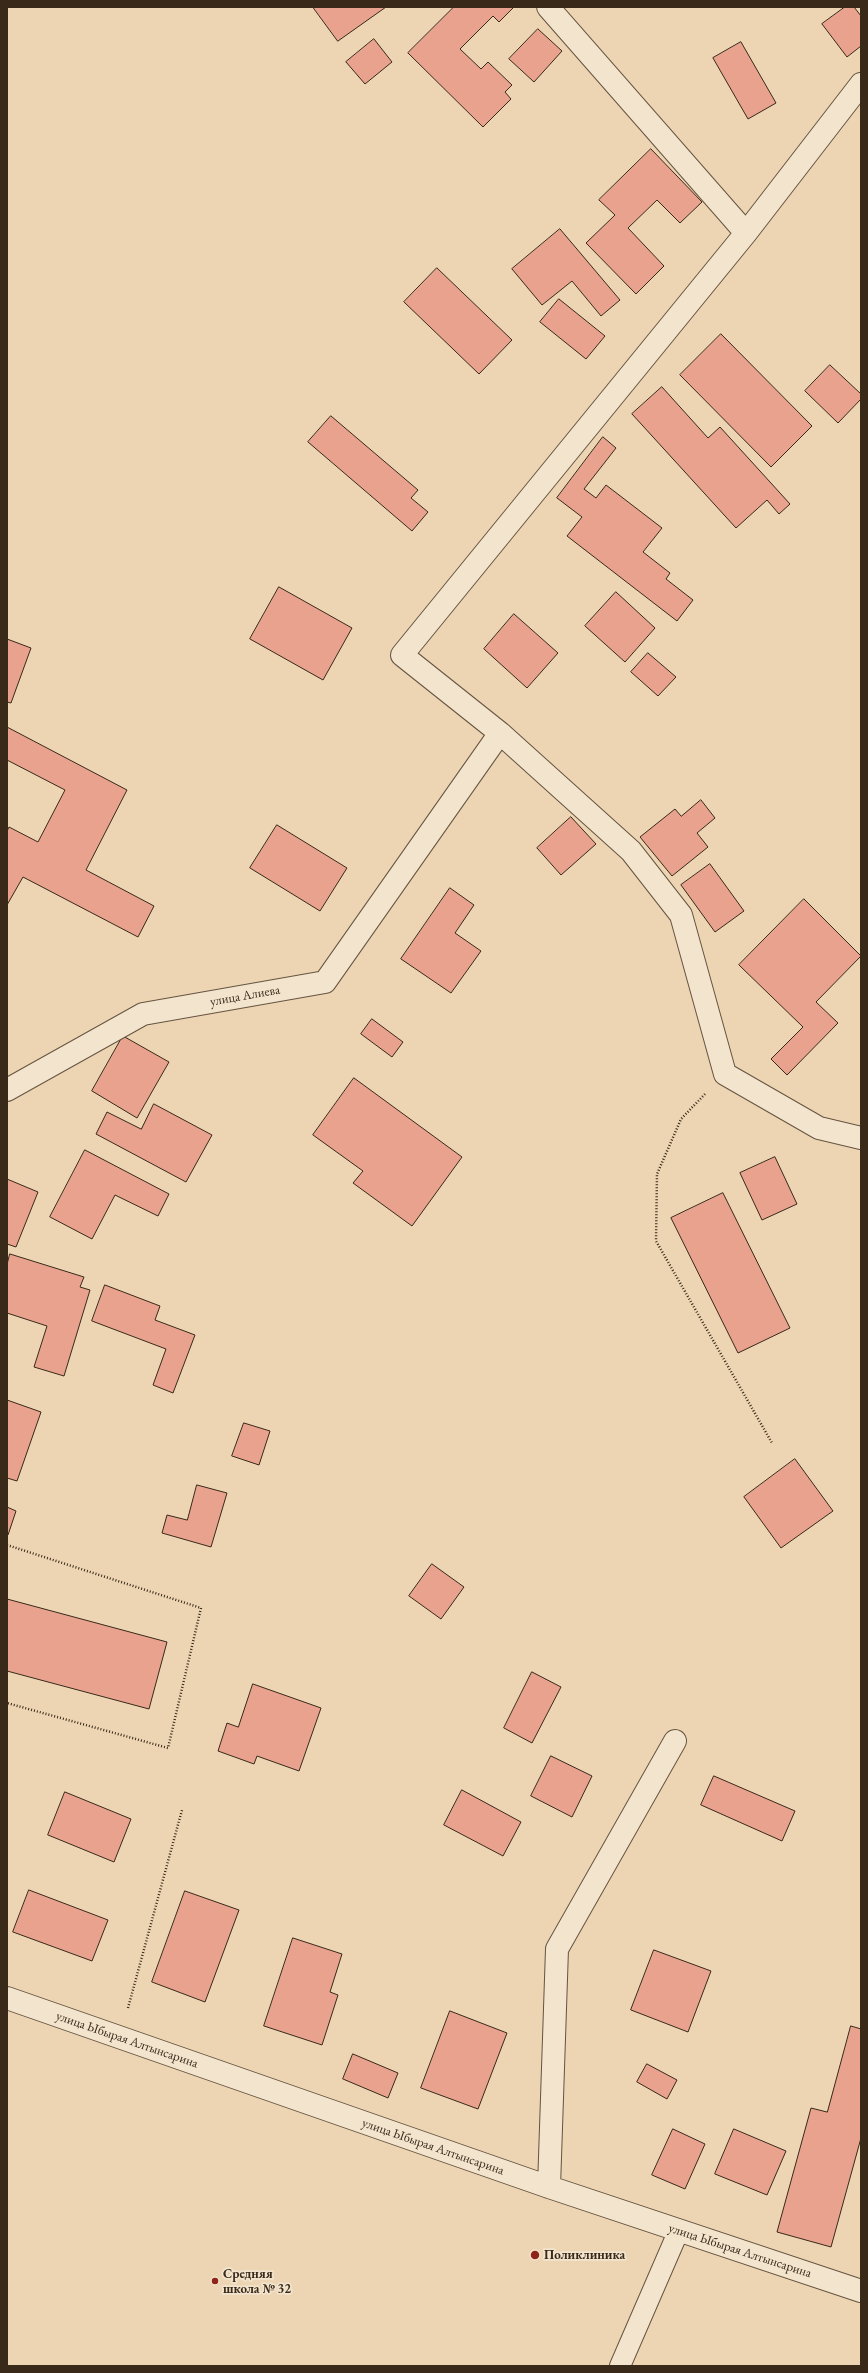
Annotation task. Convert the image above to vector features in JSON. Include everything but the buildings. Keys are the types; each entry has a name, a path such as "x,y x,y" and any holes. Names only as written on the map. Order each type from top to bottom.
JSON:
{"street":[{"path":"548,7 746,233"},
{"path":"861,84 746,233 402,654 500,733 632,851 681,915 725,1074 819,1128 861,1138"},
{"name":"улица Алиева","path":"7,1090 143,1014 325,982 500,733"},
{"path":"549,2187 557,1949 675,1741"},
{"name":"улица Ыбырая Алтынсарина","path":"7,1998 549,2187 861,2291"}],"lane":[{"path":"620,2366 679,2230"}],"path":[{"path":"725,1074 681,1119 657,1174 656,1241 772,1443"},
{"path":"7,1545 201,1608 168,1748 7,1703"},
{"path":"120,2038 182,1810"}],"place":[{"name":"Поликлиника","path":"535,2255"},
{"name":"Средняя школа № 32","path":"215,2281"}]}
